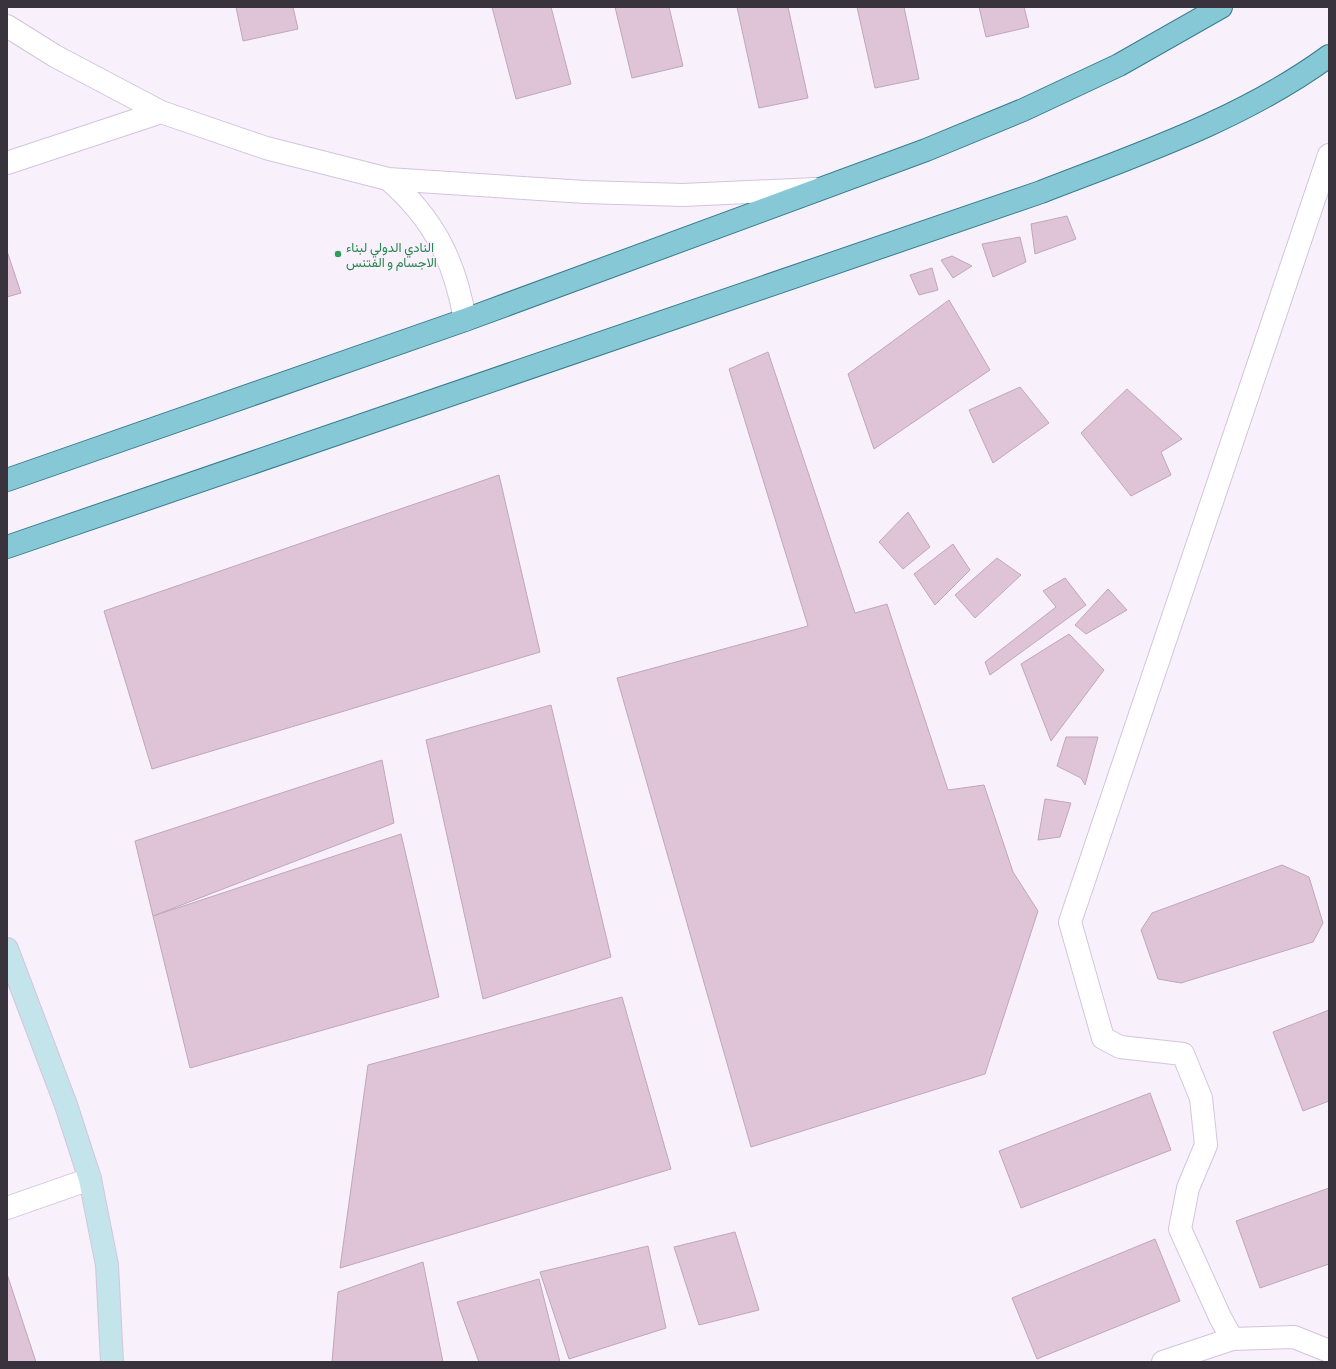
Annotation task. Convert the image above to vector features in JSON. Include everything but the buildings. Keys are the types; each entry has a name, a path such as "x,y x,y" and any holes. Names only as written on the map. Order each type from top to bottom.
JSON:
{"main road":[{"path":"7,480 465,320 926,150 1023,110 1119,65 1221,7"},
{"path":"7,547 1041,192 1163,145 1221,119 1275,90 1329,56"}],"street":[{"path":"7,26 55,56 161,112 266,148 388,179 585,192 683,195 817,189"},
{"path":"7,163 161,112"},
{"path":"1232,1339 1220,1317 1180,1228 1188,1188 1206,1145 1201,1098 1183,1054 1120,1047 1103,1038 1070,922 1329,155"},
{"path":"388,179 405,194 421,212 441,244 454,272 465,320"},
{"path":"7,949 66,1105 90,1179 108,1265 112,1362"},
{"path":"7,1208 90,1179"},
{"path":"1163,1362 1232,1339 1294,1337 1329,1352"}],"place":[{"name":"النادي الدولي لبناء الاجسام و الفتنس","path":"338,254"}]}
